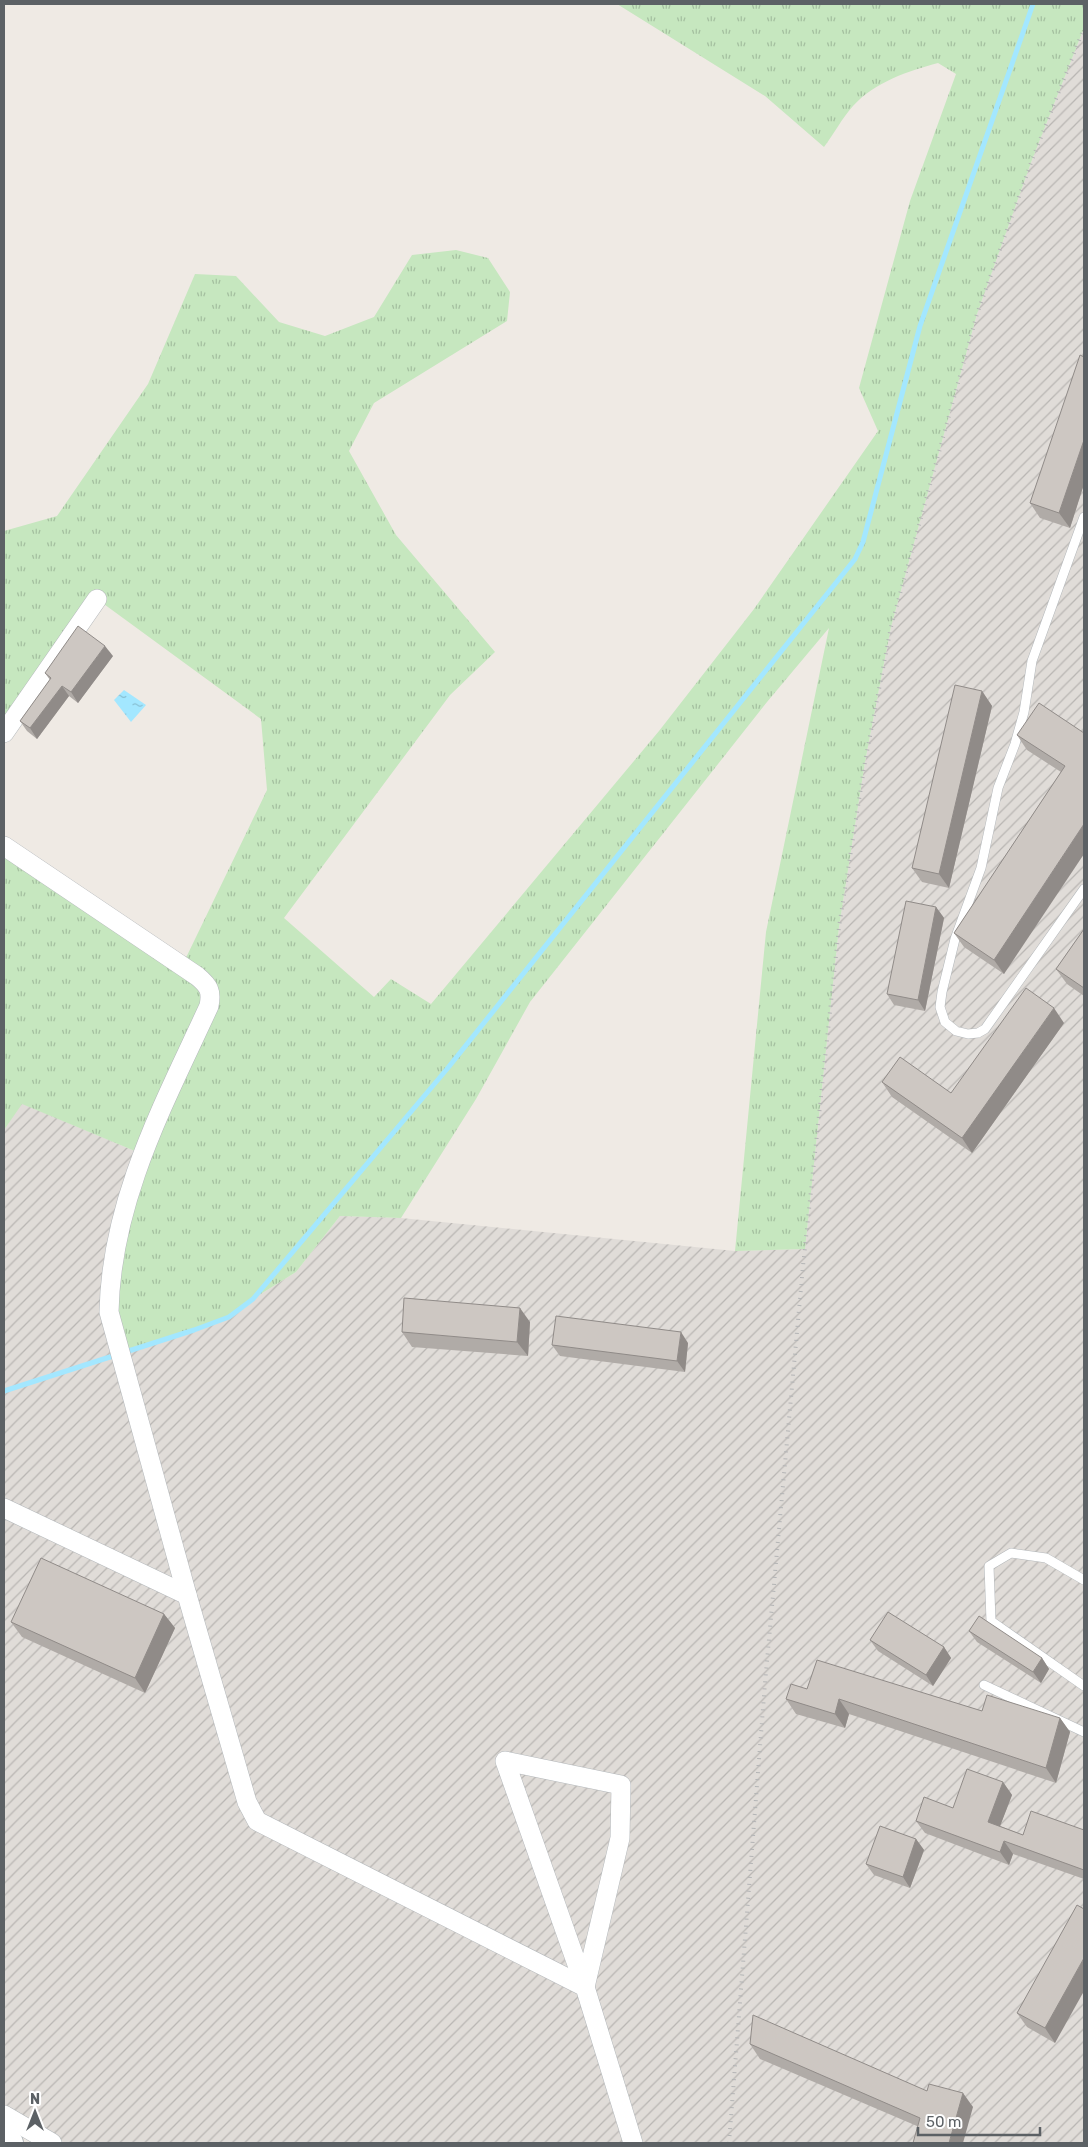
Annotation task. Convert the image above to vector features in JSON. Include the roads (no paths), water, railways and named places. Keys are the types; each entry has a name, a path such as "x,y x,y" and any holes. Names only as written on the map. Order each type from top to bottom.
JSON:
{"main road":[{"path":"4,2139 10,2143"}],"street":[{"path":"4,733 97,599"},
{"path":"4,846 197,976 209,985 212,995 209,1006 148,1138 130,1184 109,1288 109,1312 114,1336 136,1406 187,1595 248,1802 257,1821 585,1987"},
{"path":"4,1508 187,1595"},
{"path":"585,1987 620,1838 621,1785 505,1761 585,1987 634,2143"},
{"path":"4,2115 52,2143"}],"lane":[{"path":"1084,517 1032,661 1024,712 1015,744 998,788 981,868 955,939 940,1007 945,1022 956,1031 968,1034 978,1033 985,1029 1084,889"},
{"path":"1084,1580 1046,1558 1011,1554 989,1566 991,1621 1084,1686"},
{"path":"984,1685 1084,1732"}],"water":[{"path":"124,690 146,705 131,722 114,700"}],"waterway":[{"path":"4,1391 194,1330 229,1317 253,1299 447,1069 855,559 863,542 920,326 1033,4"}],"railway":[{"path":"729,2143 765,1683 803,1266 839,927 865,762 891,627 977,314 1032,160 1084,28"}]}
